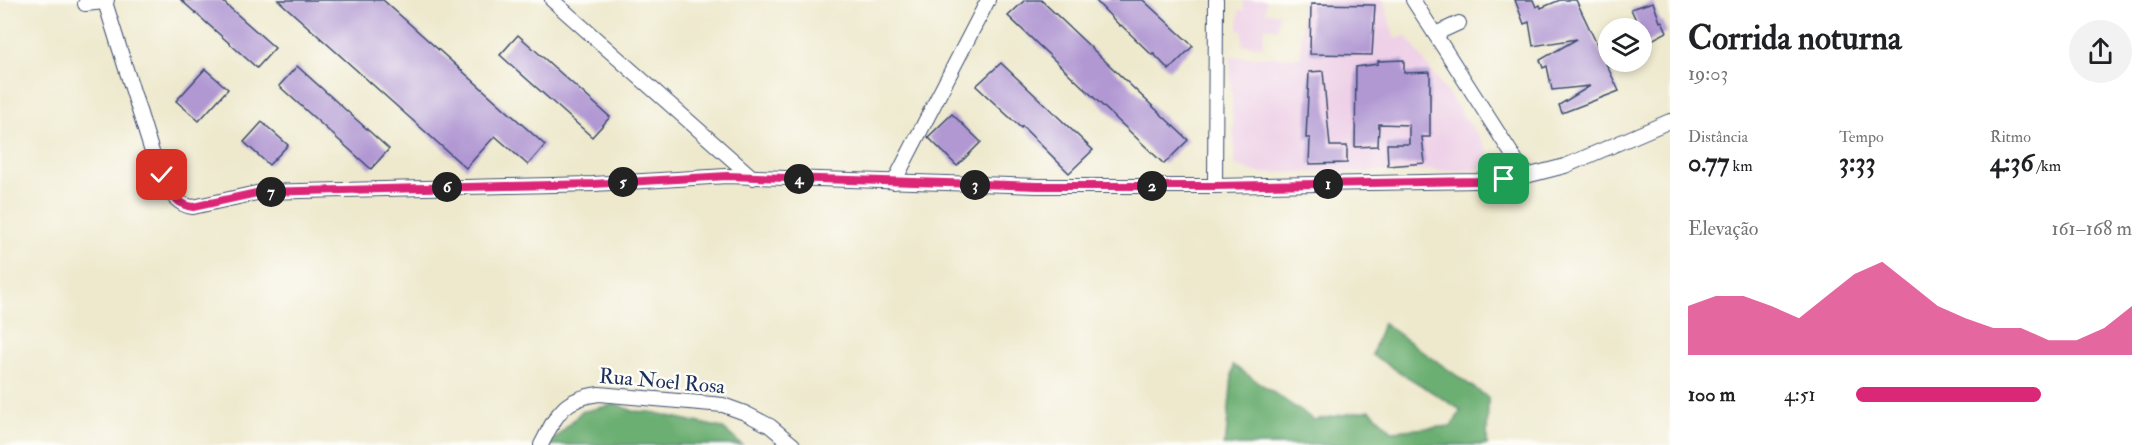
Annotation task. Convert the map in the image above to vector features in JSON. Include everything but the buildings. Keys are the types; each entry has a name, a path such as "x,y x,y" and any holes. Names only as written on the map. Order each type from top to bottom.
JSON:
{"street":[{"path":"552,0 753,178"},
{"path":"894,182 988,0"},
{"path":"1215,186 1216,0"},
{"path":"85,4 106,1 152,152 171,194 184,206 193,207 261,192 593,184 727,176 1037,186 1215,186 1477,181 1526,176 1565,166 1670,121"},
{"path":"1419,1 1435,34 1526,176"},
{"path":"1435,34 1459,23"},
{"name":"Rua Noel Rosa","path":"541,445 563,407 581,396 599,394 723,405 746,413 770,426 793,445"}],"shaded area":[{"path":"1244,0 1266,0 1265,12 1279,14 1277,28 1264,28 1263,46 1242,45 1243,30 1238,30 1239,11 1244,10"},
{"path":"1302,0 1383,0 1395,39 1406,36 1487,148 1489,159 1483,167 1476,170 1258,173 1235,165 1230,57 1301,57"}],"green space":[{"path":"1383,323 1488,398 1487,445 1223,445 1226,438 1233,365 1314,420 1370,410 1392,431 1452,426 1461,410 1372,355"},
{"path":"616,404 633,411 651,412 722,428 742,445 549,445 581,412"}],"route":[{"path":"162,175 177,201 184,206 193,207 261,192 593,184 727,176 1037,186 1215,186 1504,179"}]}
